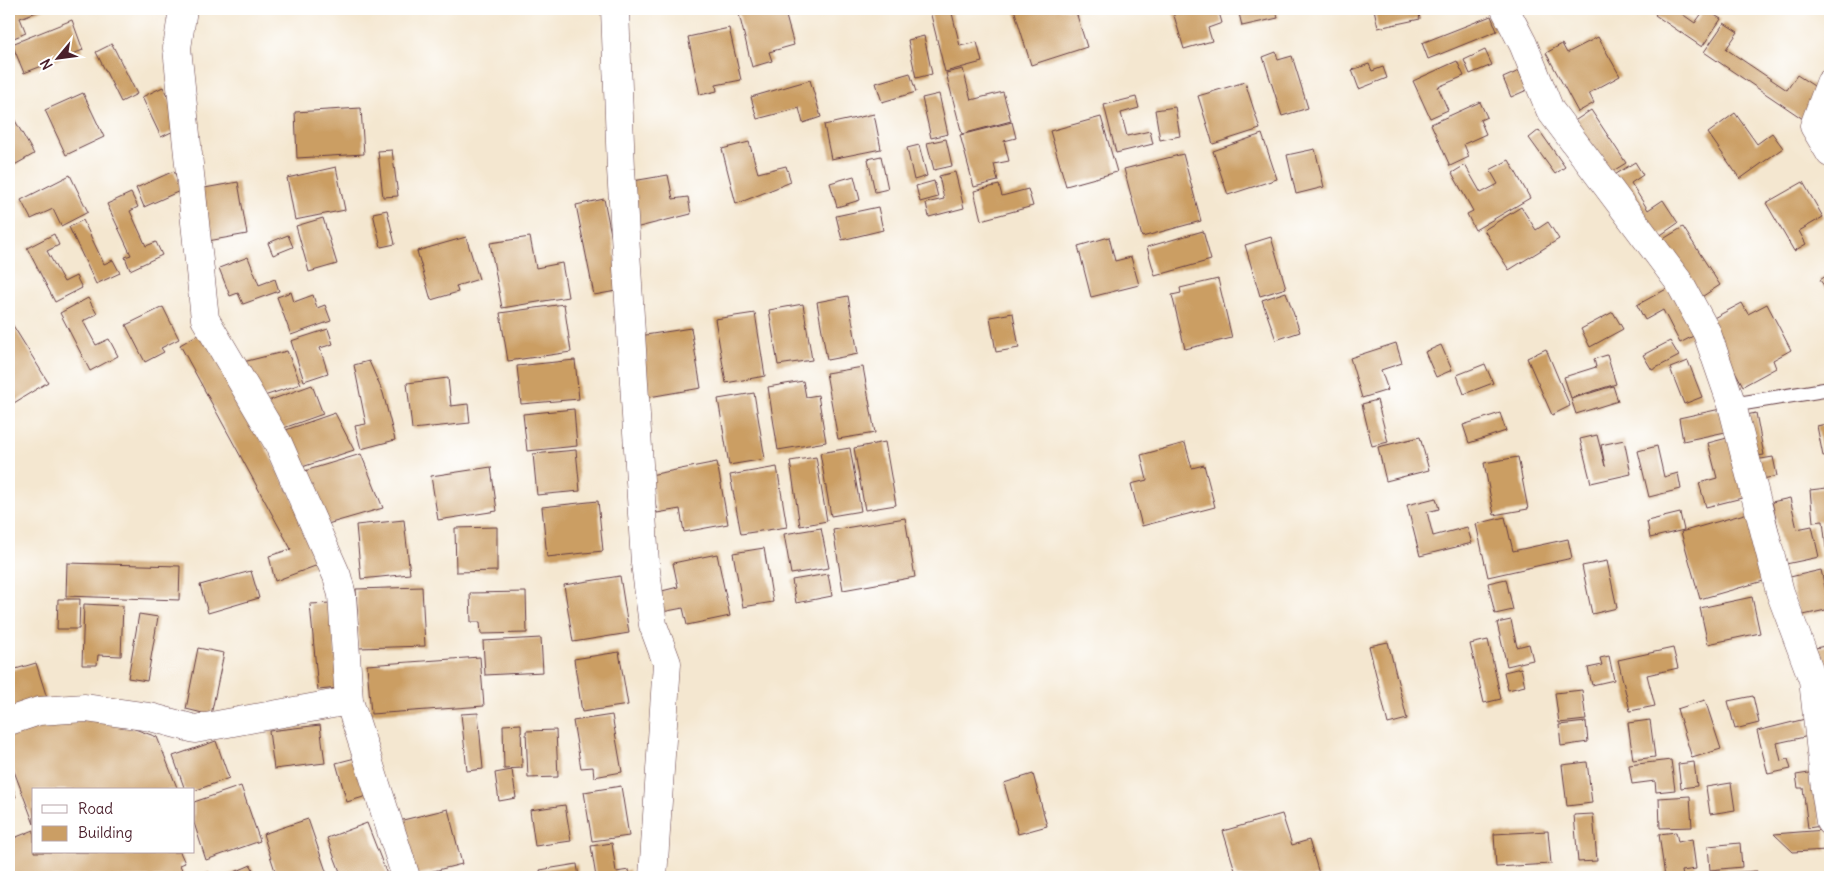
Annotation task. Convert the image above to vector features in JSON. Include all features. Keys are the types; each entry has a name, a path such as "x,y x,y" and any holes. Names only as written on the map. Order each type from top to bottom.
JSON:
{"street":[{"path":"183,9 177,48 205,319 278,443 337,576 342,595 349,701 406,877"},
{"path":"615,9 620,169 645,563 653,625 668,662 653,877"},
{"path":"1505,9 1550,110 1679,282 1706,333 1732,405 1780,592 1813,680 1830,822"},
{"path":"1830,83 1814,126 1830,153"},
{"path":"9,721 39,711 85,708 150,717 195,729 349,701"}],"lane":[{"path":"1732,405 1830,389"}],"building":[{"path":"9,9 45,9 20,18 26,33 9,40"},
{"path":"784,9 794,45 769,52 772,61 752,67 738,10"},
{"path":"951,9 960,46 977,42 982,62 945,72 930,11"},
{"path":"1014,9 1075,9 1087,47 1031,65"},
{"path":"1172,9 1218,9 1222,23 1208,28 1212,41 1184,49"},
{"path":"1238,9 1276,9 1278,18 1242,26"},
{"path":"1374,9 1418,9 1420,19 1378,28"},
{"path":"1660,9 1675,9 1695,23 1705,9 1721,19 1702,47 1655,15"},
{"path":"1491,16 1497,31 1428,59 1422,43"},
{"path":"72,20 83,50 24,73 12,44"},
{"path":"1724,23 1738,32 1726,49 1787,90 1797,75 1822,91 1803,119 1704,52"},
{"path":"729,28 741,80 716,85 717,91 700,95 688,37"},
{"path":"924,36 932,74 916,78 908,40"},
{"path":"1598,37 1620,76 1589,93 1594,103 1578,112 1546,53 1562,44 1567,53"},
{"path":"112,44 137,94 121,102 96,52"},
{"path":"1485,50 1492,65 1470,74 1464,60"},
{"path":"1276,52 1278,60 1292,56 1308,108 1282,116 1263,57"},
{"path":"1457,61 1464,76 1438,87 1448,110 1430,118 1413,81"},
{"path":"1369,64 1372,71 1383,67 1387,78 1359,89 1352,70"},
{"path":"963,69 971,100 1003,92 1011,121 962,134 946,73"},
{"path":"1519,71 1527,90 1511,97 1503,78"},
{"path":"910,73 916,92 882,102 876,83"},
{"path":"810,80 821,117 803,123 799,108 757,119 751,97"},
{"path":"1245,82 1260,129 1213,144 1198,96"},
{"path":"163,87 182,127 161,137 142,97"},
{"path":"83,93 104,137 66,155 45,110"},
{"path":"939,94 948,134 931,138 922,98"},
{"path":"1136,97 1139,108 1121,113 1127,136 1150,131 1153,144 1116,153 1104,105"},
{"path":"1480,102 1487,117 1480,120 1486,134 1464,144 1469,157 1450,166 1431,124"},
{"path":"1175,107 1180,136 1160,140 1155,110"},
{"path":"361,108 364,154 297,158 295,112"},
{"path":"9,110 34,154 9,168"},
{"path":"1591,110 1626,163 1608,174 1573,122"},
{"path":"1735,113 1757,144 1772,133 1783,148 1740,179 1708,133"},
{"path":"874,114 881,149 831,159 824,125"},
{"path":"1101,117 1117,172 1066,186 1050,131"},
{"path":"1012,122 1016,138 1004,141 1009,161 994,164 998,181 974,187 960,135"},
{"path":"1539,130 1565,167 1555,174 1529,138"},
{"path":"1262,134 1277,179 1228,195 1213,151"},
{"path":"946,139 952,166 934,170 927,143"},
{"path":"749,142 758,173 786,166 791,182 736,204 722,149"},
{"path":"919,145 927,176 914,180 907,148"},
{"path":"1315,149 1324,187 1296,194 1287,155"},
{"path":"392,150 398,196 383,197 378,151"},
{"path":"1183,154 1201,221 1142,237 1124,169"},
{"path":"881,156 888,189 875,192 868,159"},
{"path":"1509,160 1530,198 1475,230 1467,214 1473,211 1452,173 1465,165 1481,193 1498,184 1490,170"},
{"path":"1635,162 1643,175 1631,183 1648,210 1663,200 1678,223 1652,241 1610,178"},
{"path":"336,167 345,210 295,220 287,178"},
{"path":"174,171 182,190 144,207 136,188"},
{"path":"955,172 964,208 929,217 926,203 944,199 939,176"},
{"path":"70,175 88,212 61,226 53,209 31,219 21,200"},
{"path":"668,175 673,199 688,197 691,214 635,228 627,182"},
{"path":"854,176 860,200 837,207 830,183"},
{"path":"934,181 938,197 920,202 916,186"},
{"path":"238,182 247,234 208,241 199,189"},
{"path":"1803,182 1823,217 1799,231 1806,244 1794,251 1766,203"},
{"path":"999,185 1002,196 1028,189 1033,206 981,220 974,191"},
{"path":"131,193 138,207 130,211 146,246 156,242 162,255 130,270 125,257 131,255 107,204"},
{"path":"604,199 622,290 594,295 576,205"},
{"path":"878,207 883,230 842,240 836,216"},
{"path":"1521,207 1536,230 1548,222 1559,239 1509,270 1484,230"},
{"path":"387,210 395,244 381,247 373,213"},
{"path":"323,218 337,264 309,272 296,226"},
{"path":"83,220 104,264 113,260 120,273 96,284 69,227"},
{"path":"1683,227 1720,285 1697,300 1660,241"},
{"path":"1203,231 1211,260 1155,276 1147,247"},
{"path":"54,234 59,245 47,251 64,282 76,276 82,288 55,302 27,248"},
{"path":"288,235 293,247 273,255 268,243"},
{"path":"466,237 479,279 456,286 458,292 431,300 417,251"},
{"path":"530,237 536,268 562,263 568,297 502,308 490,243"},
{"path":"1109,237 1115,261 1131,257 1139,285 1091,297 1078,246"},
{"path":"1271,237 1286,288 1260,296 1245,245"},
{"path":"248,257 259,285 275,279 279,291 243,304 238,293 230,296 219,268"},
{"path":"1830,273 1830,294 1820,280"},
{"path":"1218,279 1232,338 1185,349 1172,295 1181,293 1180,288"},
{"path":"1672,286 1697,334 1680,343 1663,310 1645,320 1637,305"},
{"path":"291,292 294,302 313,295 317,308 325,305 331,321 291,335 277,297"},
{"path":"1286,292 1300,332 1276,340 1262,300"},
{"path":"848,296 858,354 827,360 817,302"},
{"path":"88,298 97,314 83,321 96,345 109,339 118,356 90,371 60,313"},
{"path":"1742,303 1748,314 1767,304 1791,350 1773,360 1776,368 1743,386 1708,321"},
{"path":"564,304 571,352 508,361 500,313"},
{"path":"803,304 812,360 778,365 769,310"},
{"path":"163,307 179,339 161,348 164,352 145,362 126,325"},
{"path":"1613,312 1623,329 1590,347 1581,329"},
{"path":"755,313 765,376 726,383 715,319"},
{"path":"1013,313 1019,348 996,352 990,317"},
{"path":"9,319 48,382 9,406"},
{"path":"691,328 701,388 649,397 639,336"},
{"path":"328,329 333,344 320,348 328,373 304,381 291,341"},
{"path":"204,331 326,562 275,581 269,556 291,549 180,345"},
{"path":"1670,341 1679,356 1652,370 1643,355"},
{"path":"1396,343 1402,363 1381,370 1388,390 1362,398 1350,358"},
{"path":"1441,345 1452,370 1436,377 1425,352"},
{"path":"1546,349 1570,406 1552,415 1527,358"},
{"path":"287,351 301,384 261,397 239,363"},
{"path":"1607,355 1616,384 1571,398 1564,377 1596,367 1594,359"},
{"path":"575,360 579,399 521,404 517,366"},
{"path":"369,361 383,393 395,440 361,449 355,426 366,424 354,365"},
{"path":"1688,361 1702,397 1684,404 1670,368"},
{"path":"1485,364 1493,383 1464,394 1457,375"},
{"path":"863,367 875,433 838,439 826,373"},
{"path":"448,378 451,406 468,404 470,423 412,429 407,383"},
{"path":"803,381 806,397 818,395 826,442 778,450 768,387"},
{"path":"312,385 323,414 278,430 265,402"},
{"path":"1613,386 1618,401 1576,414 1571,399"},
{"path":"754,393 765,459 729,465 718,399"},
{"path":"1377,400 1388,442 1372,446 1362,404"},
{"path":"1725,408 1730,431 1683,441 1679,418"},
{"path":"574,409 577,446 527,451 523,414"},
{"path":"335,413 354,450 296,469 280,432"},
{"path":"1500,413 1506,431 1469,443 1463,425"},
{"path":"1756,413 1764,455 1749,457 1741,416"},
{"path":"1830,423 1830,455 1823,456 1817,426"},
{"path":"1597,435 1605,466 1601,445 1624,440 1631,474 1591,483 1580,439"},
{"path":"1420,437 1429,470 1386,481 1378,447"},
{"path":"1731,437 1746,497 1706,507 1699,483 1717,478 1708,443"},
{"path":"885,442 896,505 865,510 854,448"},
{"path":"1185,443 1192,468 1204,465 1215,507 1142,526 1131,484 1147,480 1141,455"},
{"path":"1657,446 1664,477 1678,473 1681,489 1649,497 1638,451"},
{"path":"850,448 861,511 831,516 820,453"},
{"path":"576,450 580,491 537,495 533,454"},
{"path":"361,454 383,508 324,525 298,473"},
{"path":"816,457 827,521 800,526 790,461"},
{"path":"1518,457 1528,509 1494,515 1484,463"},
{"path":"1773,457 1777,476 1753,481 1749,461"},
{"path":"717,462 728,524 684,532 680,509 657,513 650,475"},
{"path":"491,467 497,511 438,520 431,476"},
{"path":"777,467 787,527 741,534 730,475"},
{"path":"1827,488 1830,508 1830,548 1826,548 1823,521 1813,522 1810,490"},
{"path":"1436,498 1439,509 1427,512 1433,536 1467,527 1472,543 1420,556 1407,505"},
{"path":"1790,498 1797,529 1812,526 1819,557 1786,564 1772,502"},
{"path":"598,501 603,551 547,557 542,507"},
{"path":"1680,513 1684,530 1650,538 1647,521"},
{"path":"1748,513 1767,580 1700,599 1681,532"},
{"path":"1505,517 1513,551 1568,539 1572,558 1488,577 1476,524"},
{"path":"905,518 915,577 843,590 833,530"},
{"path":"404,520 410,574 361,579 356,525"},
{"path":"497,527 497,571 456,572 455,528"},
{"path":"821,528 829,568 791,574 784,534"},
{"path":"764,548 773,602 743,607 733,553"},
{"path":"717,554 730,616 687,625 683,608 662,612 658,592 678,587 673,563"},
{"path":"1607,561 1617,608 1592,614 1582,566"},
{"path":"67,563 180,566 179,600 66,596"},
{"path":"1821,570 1830,609 1799,616 1790,577"},
{"path":"251,571 259,598 208,613 200,585"},
{"path":"828,574 832,596 796,603 792,580"},
{"path":"620,576 629,633 573,642 564,585"},
{"path":"1506,579 1513,610 1495,614 1488,583"},
{"path":"422,587 425,646 359,648 356,589"},
{"path":"526,592 527,633 481,634 480,622 471,622 470,593"},
{"path":"1752,597 1760,633 1708,644 1700,608"},
{"path":"58,599 80,599 79,629 57,629"},
{"path":"331,603 339,688 318,690 310,604"},
{"path":"84,604 123,606 121,656 98,655 97,665 82,665"},
{"path":"139,614 158,617 147,681 128,678"},
{"path":"1511,620 1517,647 1529,644 1533,660 1507,666 1497,623"},
{"path":"541,638 543,672 485,675 483,641"},
{"path":"1488,640 1501,699 1484,703 1470,644"},
{"path":"1388,642 1407,719 1388,724 1369,646"},
{"path":"1830,645 1830,690 1824,691 1815,648"},
{"path":"198,648 224,653 211,715 186,709"},
{"path":"1673,648 1678,668 1647,675 1655,706 1630,711 1618,660"},
{"path":"619,652 628,705 582,712 574,659"},
{"path":"1609,656 1614,680 1592,685 1588,668 1602,665 1600,658"},
{"path":"480,657 484,706 371,714 367,665"},
{"path":"36,663 47,698 9,710 9,671"},
{"path":"1521,668 1525,686 1508,690 1504,672"},
{"path":"1582,690 1586,720 1559,723 1555,693"},
{"path":"1753,696 1759,723 1735,729 1728,701"},
{"path":"1705,700 1721,749 1692,758 1677,709"},
{"path":"478,713 483,769 467,771 461,714"},
{"path":"96,715 157,737 177,788 32,788 32,819 9,758 9,731 39,719"},
{"path":"612,715 622,772 594,777 593,767 581,768 573,721"},
{"path":"1805,719 1809,736 1777,743 1781,761 1788,759 1791,769 1768,774 1757,731"},
{"path":"1650,720 1655,757 1633,760 1628,723"},
{"path":"1586,722 1588,742 1561,746 1559,725"},
{"path":"521,724 522,768 504,769 503,725"},
{"path":"320,725 325,763 274,769 269,731"},
{"path":"556,730 558,777 528,778 526,731"},
{"path":"216,741 229,778 195,791 195,788 184,788 173,756"},
{"path":"359,757 370,795 347,802 336,763"},
{"path":"1671,760 1675,790 1656,792 1655,781 1632,784 1629,765"},
{"path":"1587,762 1592,803 1567,806 1562,765"},
{"path":"1694,762 1697,786 1681,788 1678,764"},
{"path":"512,770 516,798 499,801 495,773"},
{"path":"1815,772 1821,826 1808,828 1803,788 1798,788 1796,775"},
{"path":"1033,774 1047,826 1018,834 1004,783"},
{"path":"9,776 16,797 9,799"},
{"path":"1731,783 1735,810 1710,814 1706,787"},
{"path":"241,786 260,841 206,860 195,826 195,802"},
{"path":"621,786 629,836 592,841 584,792"},
{"path":"1690,796 1692,827 1660,828 1659,798"},
{"path":"565,805 571,841 535,846 530,810"},
{"path":"448,809 462,864 413,876 399,821"},
{"path":"1282,814 1292,845 1309,840 1320,877 1237,877 1223,831"},
{"path":"1593,814 1597,861 1578,862 1574,815"},
{"path":"308,819 328,877 277,877 263,834"},
{"path":"367,823 388,877 342,877 327,838"},
{"path":"1825,830 1826,850 1793,852 1774,834"},
{"path":"32,831 32,854 181,854 185,863 180,865 185,877 9,877 9,840"},
{"path":"1548,831 1551,864 1496,867 1494,834"},
{"path":"1676,832 1678,842 1692,839 1696,869 1682,871 1683,877 1665,877 1659,834"},
{"path":"612,843 616,872 629,870 630,877 596,877 591,846"},
{"path":"1740,843 1742,867 1710,870 1708,846"},
{"path":"577,864 579,877 541,877 540,870"},
{"path":"251,865 256,877 223,877"},
{"path":"1757,871 1757,877 1724,877 1724,873"},
{"path":"209,872 211,877 195,877"}]}
